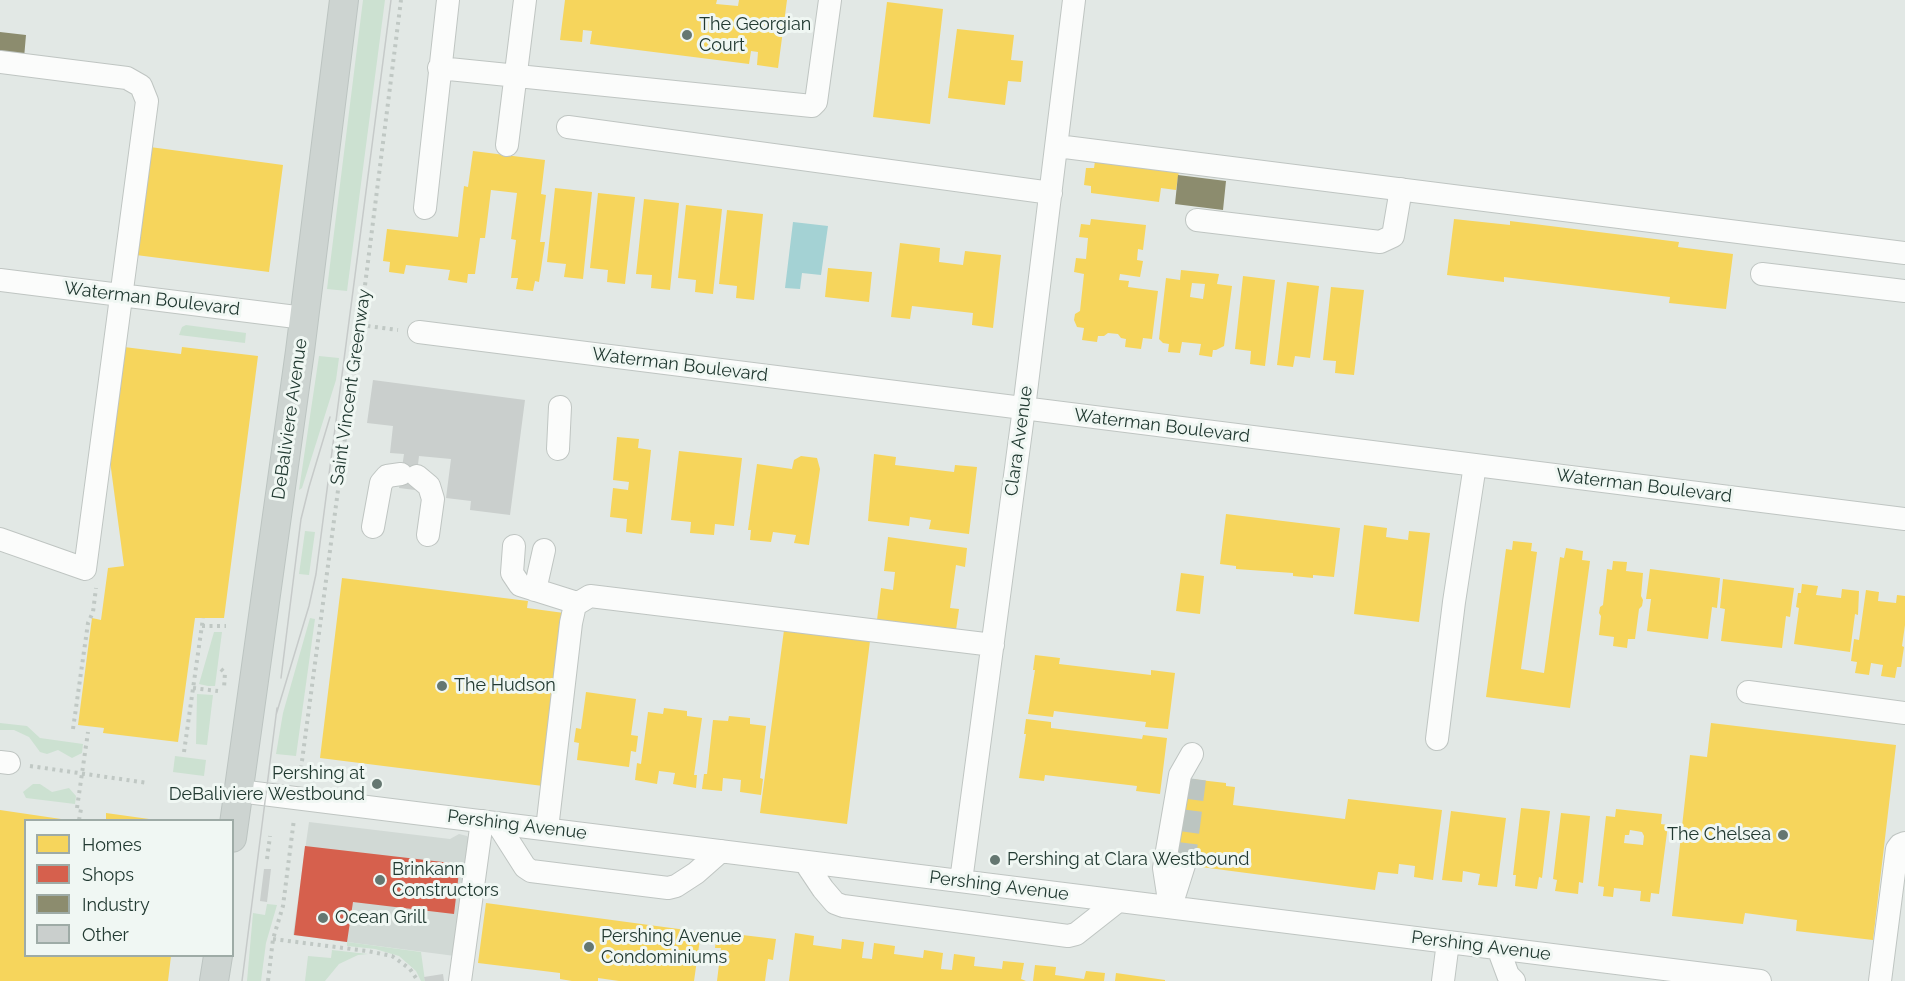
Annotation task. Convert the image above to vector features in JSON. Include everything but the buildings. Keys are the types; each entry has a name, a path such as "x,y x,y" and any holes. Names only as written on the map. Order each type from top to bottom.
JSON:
{"main road":[{"name":"DeBaliviere Avenue","path":"234,822 304,318 344,0"},
{"path":"214,981 218,957"}],"street":[{"path":"424,208 448,0"},
{"path":"507,145 525,0"},
{"path":"440,68 812,106 816,102 830,0"},
{"name":"Clara Avenue","path":"961,881 1024,408 1074,0"},
{"path":"0,62 127,78 141,86 147,101 85,569 0,539"},
{"path":"568,127 1051,193"},
{"path":"1057,146 1905,253"},
{"path":"1197,220 1380,242 1394,236 1401,189"},
{"path":"1762,274 1905,291"},
{"name":"Waterman Boulevard","path":"0,280 304,318"},
{"name":"Waterman Boulevard","path":"419,332 1905,519"},
{"path":"558,449 560,407"},
{"path":"1437,739 1454,602 1475,465"},
{"path":"373,527 381,483 387,476 409,475 429,486 433,499 428,535"},
{"path":"514,546 512,573 520,585 577,603"},
{"path":"535,590 544,550"},
{"path":"547,829 571,623 575,604 590,596 993,645"},
{"path":"1748,692 1905,713"},
{"path":"1170,907 1164,868 1179,775 1192,754 1195,779"},
{"name":"Pershing Avenue","path":"238,791 1498,948 1637,973 1760,981"},
{"path":"489,822 525,867 531,871 657,887 676,886 721,851"},
{"path":"460,981 489,822"},
{"path":"1880,981 1897,849 1900,844 1905,843"},
{"path":"805,862 835,903 843,906 1068,936 1076,934 1118,901"},
{"path":"1170,907 1184,865"},
{"path":"1443,981 1448,942"},
{"path":"1498,948 1508,975 1514,981"}],"path":[{"name":"Saint Vincent Greenway","path":"300,774 401,0"},
{"path":"360,325 419,332"},
{"path":"73,729 88,623 93,612 97,580"},
{"path":"184,752 203,618"},
{"path":"202,626 226,626"},
{"path":"221,669 225,673 225,682"},
{"path":"193,688 218,691"},
{"path":"79,819 88,732"},
{"path":"4,763 148,783"},
{"path":"268,981 273,939 283,906 294,819"},
{"path":"267,859 270,836"},
{"path":"273,939 392,956 410,969 418,981"}],"shaded area":[{"path":"309,822 450,839 459,834 467,836 470,840 455,956 293,935"}],"green space":[{"path":"363,0 385,0 347,291 327,289"},
{"path":"186,325 246,333 245,343 179,335 182,327"},
{"path":"319,356 339,358 336,380 302,488 299,490"},
{"path":"305,531 315,532 309,575 299,574"},
{"path":"310,618 315,619 296,756 276,754 283,713"},
{"path":"214,632 222,632 215,686 208,686 199,684"},
{"path":"197,694 213,695 207,745 196,744"},
{"path":"0,723 27,726 40,738 83,744 82,753 72,758 58,750 47,754 40,752 29,737 14,730 0,730"},
{"path":"175,756 206,760 204,776 173,772"},
{"path":"33,784 40,784 52,792 69,788 76,796 75,804 26,798 23,792"},
{"path":"267,904 277,905 266,943 261,981 247,981 253,913 265,915"},
{"path":"347,942 421,952 425,981 421,981 416,971 399,956 375,949 347,946"},
{"path":"332,950 368,954 358,955 339,964 325,981 305,981 308,956 331,958"}],"water":[{"path":"793,222 828,226 821,275 802,273 800,289 785,288"}],"tunnel":[{"path":"1184,865 1195,779"}],"tram line":[{"path":"276,715 309,606 316,574 391,0"},
{"path":"281,678 301,519 330,417"},
{"path":"242,981 277,708"}],"place":[{"name":"The Georgian Court","path":"687,35"},
{"name":"The Hudson","path":"442,686"},
{"name":"Pershing at DeBaliviere Westbound","path":"377,784"},
{"name":"The Chelsea","path":"1783,835"},
{"name":"Pershing at Clara Westbound","path":"995,860"},
{"name":"Brinkann Constructors","path":"380,880"},
{"name":"Ocean Grill","path":"323,918"},
{"name":"Pershing Avenue Condominiums","path":"589,947"}]}
